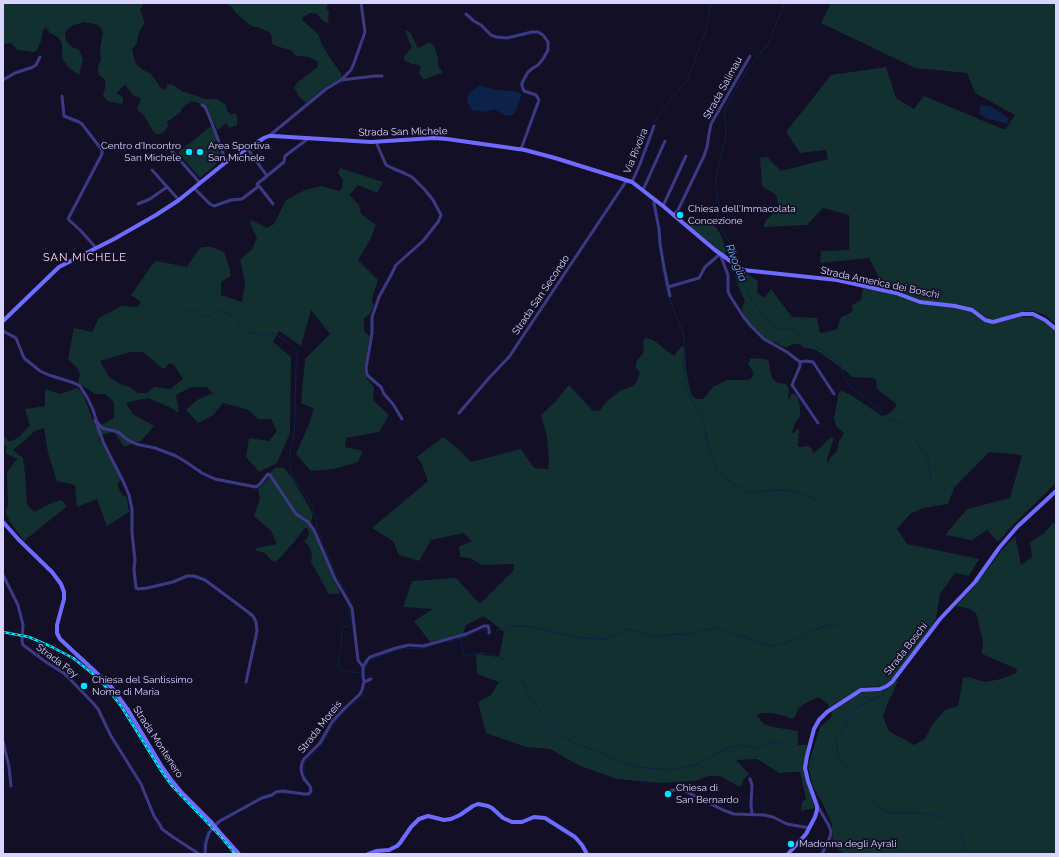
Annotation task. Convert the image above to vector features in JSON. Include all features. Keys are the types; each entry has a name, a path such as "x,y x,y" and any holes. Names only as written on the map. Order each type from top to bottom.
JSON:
{"street":[{"path":"3,321 55,269 135,228 179,200 226,162 269,136 326,89 349,73 365,34 361,3"},
{"path":"466,14 481,25 491,35 496,37 507,38 538,32 546,38 549,45 541,62 528,72 522,83 522,88 525,92 536,96 539,100 522,149"},
{"name":"Strada Salimau","path":"673,215 678,210 704,156 711,124 750,56"},
{"path":"3,80 15,73 33,68 40,57"},
{"path":"341,80 382,76"},
{"path":"62,96 64,116 82,124 102,150 102,154 68,219 96,248"},
{"path":"202,105 207,111 226,162"},
{"name":"Via Rivoira","path":"630,181 654,126"},
{"name":"Strada San Michele","path":"269,136 376,142 434,138 447,139 522,149 630,181"},
{"path":"257,184 284,162 285,156 309,138"},
{"path":"644,190 665,141"},
{"path":"376,142 386,165 416,180 433,200 441,216 423,241 396,265 379,296 372,317 372,333 366,368 367,375 380,386 402,419"},
{"path":"247,148 267,176"},
{"path":"171,150 200,183"},
{"path":"663,206 686,156"},
{"path":"152,170 179,200"},
{"name":"Strada America dei Boschi","path":"630,181 644,190 720,254 741,268 750,271 830,279 896,294 920,302 956,306 972,310 985,320 994,322 1022,314 1033,314 1045,320 1056,329"},
{"name":"Strada San Secondo","path":"459,413 509,357 630,181"},
{"path":"194,188 214,206 231,200 242,199 259,186 273,204"},
{"path":"138,204 150,199 167,187"},
{"path":"655,200 654,203 660,243 670,296"},
{"path":"668,287 699,278 705,267 720,254 728,275 728,291 730,296 750,325 764,339 787,352 800,362 813,362 834,394"},
{"path":"3,331 16,338 24,358 40,371 49,376 80,386 88,399 97,422 102,428 118,432 136,444 155,448 176,456 211,478 256,487 268,474 296,514 308,522 312,527 321,544 335,579 352,608 358,660 363,667 370,657 396,648 409,645 423,646 466,634 484,626 488,626 489,633"},
{"path":"800,362 800,366 792,384 818,423"},
{"path":"94,412 93,415 99,434 124,481 129,495 132,509 132,533 136,588 148,588 173,582 187,576 194,576 206,580 253,616 256,622 257,631 246,682"},
{"name":"Strada Boschi","path":"788,854 806,834 816,814 817,806 805,768 814,729 819,720 827,712 861,690 880,689 892,682 940,619 975,582 999,548 1017,527 1056,491"},
{"name":"Strada Montenero","path":"3,522 61,584 64,592 64,599 57,625 57,633 60,639 112,688 128,710 172,781 215,826 239,854"},
{"name":"Strada Fey","path":"3,575 18,605 23,625 22,643 46,662 65,674 93,703 98,709 111,736 141,784 154,816 162,829 199,854"},
{"name":"Strada Moreis","path":"205,854 208,836 215,824 262,798 283,791 304,794 310,793 310,786 302,774 301,768 304,759 320,743 332,722 360,694 367,680 363,676 363,667"},
{"path":"3,741 9,767 10,786"},
{"path":"750,778 752,785 752,815"},
{"path":"668,791 680,789 737,815 764,815 773,817 787,824 810,828"},
{"path":"368,854 376,851 389,850 397,846 419,819 428,816 444,820 451,819 478,804 492,808 502,818 512,822 519,822 534,817 545,818 575,837 587,854"},
{"path":"817,806 830,828 831,833 822,854"},
{"path":"816,814 823,817"}],"green space":[{"path":"3,3 144,3 140,10 144,24 139,32 137,43 132,50 138,66 151,74 162,89 166,90 167,84 173,85 182,91 205,99 217,99 226,105 227,111 231,115 235,113 237,116 237,125 230,128 226,123 217,129 207,108 204,105 191,101 181,109 181,112 167,122 168,126 164,132 156,134 143,114 137,109 141,99 134,96 125,85 116,93 123,97 123,102 121,104 108,101 103,96 105,82 99,75 98,67 101,60 100,49 103,33 98,25 84,22 71,26 65,32 66,41 72,47 79,50 83,59 79,75 69,68 62,58 62,43 58,37 50,33 46,27 43,30 41,41 37,50 34,52 17,50 10,43 3,44"},
{"path":"227,3 329,3 326,8 329,11 328,23 323,21 317,14 313,13 303,17 302,20 319,35 321,43 341,73 342,77 324,88 306,103 298,95 294,87 318,66 318,62 309,57 295,55 291,50 272,44 272,37 269,32 247,23"},
{"path":"831,3 1056,3 1056,325 1045,315 1033,311 1018,312 1005,318 994,320 984,317 962,305 921,300 907,296 884,287 869,258 820,263 821,251 849,250 849,215 823,208 807,225 764,227 765,221 779,208 776,195 762,186 760,158 767,157 781,171 828,159 826,150 800,153 786,132 831,75 886,67 896,98 914,109 924,96 1005,130 1015,115 975,93 967,73 915,68 821,23"},
{"path":"406,31 411,34 418,48 429,42 434,45 438,58 438,66 442,73 424,79 419,72 421,67 419,65 412,64 404,60 405,55 412,48"},
{"name":"Area Sportiva San Michele","path":"212,125 217,140 209,148 212,150 218,146 222,159 200,178 178,153"},
{"path":"340,168 383,182 377,193 358,185 349,195 359,205 361,214 376,225 370,240 358,260 378,280 372,299 373,307 370,314 364,318 364,331 370,336 364,369 366,377 374,387 373,400 389,415 379,432 346,438 345,447 363,451 358,462 334,469 311,471 296,454 314,409 301,403 305,359 330,334 311,310 301,346 279,331 273,342 291,357 290,433 277,463 259,472 246,457 249,438 269,441 277,431 271,419 258,419 249,410 223,403 213,415 198,423 186,410 197,400 213,393 207,387 191,387 176,395 179,413 148,398 126,403 133,414 154,426 141,441 124,447 114,432 104,434 99,438 121,480 117,484 122,495 127,497 129,512 107,526 97,499 77,507 75,485 57,481 48,453 44,428 33,432 13,450 23,458 27,504 34,512 61,500 67,506 24,541 10,522 5,510 8,507 7,472 17,459 5,453 7,448 3,443 3,436 10,442 19,437 30,425 25,409 45,406 45,389 60,394 77,388 82,392 96,428 114,418 114,402 105,394 95,394 78,383 80,374 76,367 68,359 74,328 92,332 99,318 121,306 138,307 141,302 131,295 152,265 157,261 187,267 198,250 202,247 212,247 224,252 231,276 221,282 221,295 242,302 245,282 240,260 252,249 257,238 250,223 251,220 267,228 274,224 286,200 305,190 322,186 339,191 342,188 343,180 338,173","holes":["130,352 143,352 162,368 166,368 168,363 174,365 183,379 170,389 154,387 147,393 138,393 130,387 122,385 109,377 100,361"]},
{"path":"691,216 705,219 717,228 723,239 727,252 724,255 686,223"},
{"path":"735,266 758,281 757,292 764,298 771,289 792,317 817,318 820,333 837,329 841,317 850,313 853,310 852,305 861,300 863,288 965,310 972,312 982,320 992,324 1020,317 1035,317 1051,326 1056,331 1056,483 1013,525 998,542 987,530 972,540 945,535 967,509 1010,498 1022,455 989,452 954,488 948,504 923,508 910,514 897,529 907,544 979,559 969,576 955,573 940,594 936,619 909,659 890,681 883,686 863,687 828,708 829,704 818,697 798,709 795,717 792,719 772,713 756,715 764,724 798,731 798,745 808,745 804,768 807,784 815,808 801,811 802,802 806,799 800,772 779,773 757,759 736,760 749,774 744,779 740,787 720,776 709,776 695,781 659,783 617,779 580,766 550,749 526,747 486,733 478,702 491,695 499,682 477,674 476,654 499,657 504,632 483,616 466,625 463,634 430,642 414,621 433,609 403,607 412,581 456,578 480,604 514,570 514,564 482,565 470,558 460,557 459,547 472,541 463,533 431,540 419,561 399,555 393,541 372,528 428,481 422,464 417,457 443,437 471,462 521,449 534,468 548,469 549,460 547,436 541,415 554,403 569,385 592,410 598,411 606,402 621,390 633,386 636,383 640,373 636,368 636,362 644,352 643,341 646,338 653,340 674,356 681,347 684,347 690,390 692,396 696,399 703,399 713,387 727,380 749,380 752,378 754,373 748,364 750,359 760,358 768,360 771,375 774,380 778,383 786,384 789,389 788,400 792,394 795,394 798,398 800,416 795,423 792,433 799,429 798,447 808,446 812,449 813,454 829,439 832,437 834,438 827,459 828,464 830,458 837,451 839,441 844,433 836,426 834,418 839,392 842,391 851,395 882,416 888,414 894,409 896,404 877,389 876,380 873,378 852,377 816,350 803,347 800,344 793,344 783,347 775,342 767,340 750,323 743,313 742,307 745,301 738,286 733,268"},
{"path":"275,468 284,468 293,479 313,514 311,522 312,528 340,594 329,594 311,562 311,550 304,542 309,535 308,528 305,528 275,562 265,553 256,551 256,548 277,544 271,531 254,516 260,499 258,488 261,487"},
{"path":"1053,523 1056,524 1056,854 844,854 833,846 832,824 813,787 808,766 820,727 831,718 832,712 858,694 868,691 878,692 887,689 898,681 883,717 889,731 914,745 925,739 932,725 945,710 958,706 963,678 968,677 985,682 1001,679 1016,673 1017,669 982,654 983,641 976,613 970,609 956,606 974,587 1001,551 1015,536 1021,565 1032,557 1030,542 1043,534"}],"water":[{"path":"480,85 496,90 516,91 521,94 514,114 509,116 494,109 486,112 472,110 468,103 467,96"},
{"path":"981,105 990,106 1003,114 1009,119 1007,124 986,118 979,114"}],"waterway":[{"path":"654,123 667,104 687,81 705,33 711,3"},
{"name":"Rivoglia","path":"738,265 734,251 718,223 717,210 719,205 715,186 718,167 726,137 724,115 726,107 744,75 767,46 785,3"},
{"path":"651,198 654,211"},
{"path":"658,237 660,254"},
{"path":"662,267 667,292 683,333 686,387 689,396 701,415 709,448 716,467 723,477 749,492 782,490 794,491 818,501"},
{"name":"Rivoglia","path":"740,270 742,280 753,302 766,320 778,329 786,328 794,330 840,364 844,377 850,386 888,418 900,423 908,430 928,459 931,479"},
{"path":"186,310 197,311 204,316 209,316 220,311 228,314 238,321 244,331 260,335"},
{"path":"264,335 275,334 286,341 298,352 297,359"},
{"path":"290,457 294,434 296,362"},
{"path":"289,462 292,475 313,507 318,532 333,568 350,601"},
{"path":"260,487 265,480"},
{"path":"348,604 351,623 349,626 342,627 341,649 338,663 339,668 350,672 360,673"},
{"path":"496,630 503,630 509,626 526,626 582,638 607,639 628,629 657,637 674,634 689,635 714,628 770,646 784,644 822,627 838,624 852,607"},
{"path":"445,642 456,640 487,629"},
{"path":"460,639 462,641 463,652 465,655 482,653 497,656 503,659 523,683 531,698 550,724 561,735 577,744 637,767 671,770 698,764 727,748 739,745 758,748 766,743 781,742"},
{"path":"365,668 368,662 372,659 395,651 404,648 421,649 436,644"},
{"path":"343,713 365,695 368,690 370,683 364,671"},
{"path":"884,695 866,702 848,717 844,728 836,741 838,758 881,809 890,813 937,815 947,821 958,831 963,840 966,854"},
{"path":"308,782 304,773 304,764 322,744 338,718"},
{"path":"277,793 294,794"},
{"path":"214,823 263,795 272,794"},
{"path":"303,795 309,795"},
{"path":"203,854 203,841 212,825"}],"railway":[{"path":"3,632 29,637 52,647 73,658 98,678 121,706 172,786 222,838 235,854"}],"place":[{"name":"Centro d'Incontro San Michele","path":"189,152"},
{"name":"Area Sportiva San Michele","path":"200,152"},
{"name":"Chiesa dell′Immacolata Concezione","path":"680,215"},
{"name":"Chiesa del Santissimo Nome di Maria","path":"84,686"},
{"name":"Chiesa di San Bernardo","path":"668,794"},
{"name":"Madonna degli Ayrali","path":"791,844"}],"district":[{"name":"SAN MICHELE","path":"85,258"}]}
